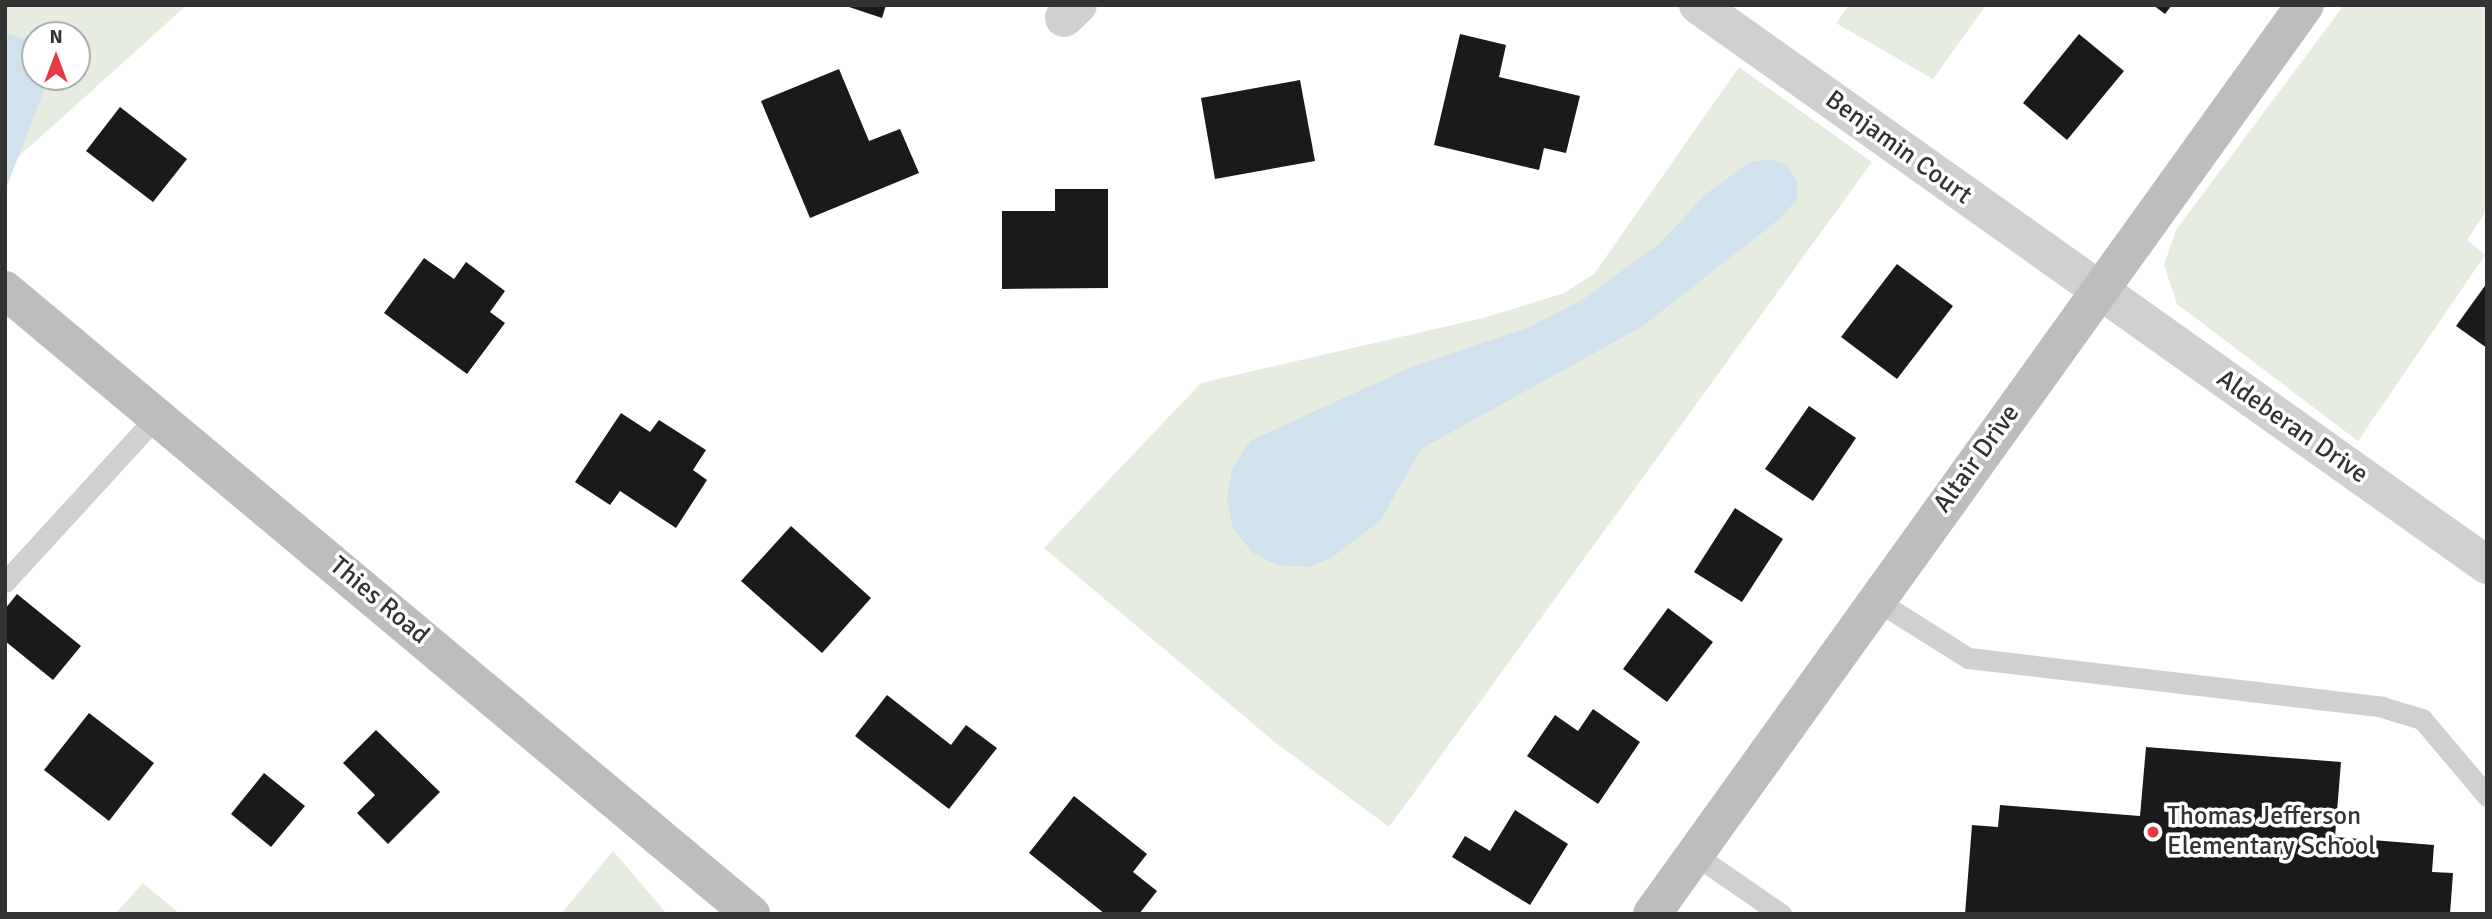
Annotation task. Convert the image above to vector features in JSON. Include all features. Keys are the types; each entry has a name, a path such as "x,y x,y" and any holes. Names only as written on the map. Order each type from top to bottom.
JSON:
{"street":[{"name":"Benjamin Court","path":"1699,5 2098,290"},
{"name":"Altair Drive","path":"1652,914 2305,5"},
{"name":"Thies Road","path":"5,290 751,914"},
{"name":"Aldeberan Drive","path":"2098,290 2487,565"}],"lane":[{"path":"5,582 158,416"},
{"path":"1876,600 1968,659 2382,707 2422,719 2487,796"},
{"path":"1695,854 1781,914"}],"shaded area":[{"path":"5,5 187,5 5,169"},
{"path":"1849,5 1986,5 1933,79 1836,23"},
{"path":"2344,5 2487,5 2487,210 2467,240 2485,255 2358,441 2177,304 2164,265 2176,230"},
{"path":"1739,67 1872,162 1389,827 1276,743 1044,548 1201,383 1487,317 1564,293 1594,274"},
{"path":"613,851 667,914 561,914"},
{"path":"143,883 180,914 115,914"}],"water":[{"path":"5,33 21,38 21,91 44,91 5,191"},
{"path":"1773,160 1787,165 1797,181 1797,200 1778,220 1643,326 1421,449 1380,521 1331,558 1308,567 1276,565 1252,552 1233,528 1227,499 1232,469 1250,441 1409,368 1527,328 1582,300 1659,244 1705,195 1751,161"}],"building":[{"path":"843,5 886,5 882,18"},
{"path":"2153,5 2172,5 2165,14"},
{"path":"1460,34 1506,45 1499,77 1580,96 1566,153 1544,148 1539,170 1434,145"},
{"path":"2079,34 2124,71 2067,140 2023,103"},
{"path":"839,69 869,141 900,129 919,173 810,218 761,101"},
{"path":"1300,80 1315,161 1215,179 1201,98"},
{"path":"120,107 187,159 153,202 86,151"},
{"path":"1055,189 1108,189 1108,288 1002,289 1002,211 1055,211"},
{"path":"424,258 454,279 466,262 505,291 490,312 505,323 467,374 384,313"},
{"path":"1897,264 1953,306 1897,379 1841,337"},
{"path":"2487,283 2487,348 2456,326"},
{"path":"1809,406 1856,438 1813,501 1765,469"},
{"path":"621,413 650,432 659,420 706,450 693,470 707,480 676,528 620,491 610,505 575,482"},
{"path":"1735,508 1783,539 1742,602 1694,572"},
{"path":"791,526 871,598 822,653 741,581"},
{"path":"17,594 81,646 53,680 5,641 5,609"},
{"path":"1668,608 1713,642 1667,702 1623,669"},
{"path":"887,695 951,745 966,725 997,748 949,809 855,736"},
{"path":"1593,709 1640,742 1598,804 1527,756 1555,715 1578,731"},
{"path":"89,713 154,763 109,821 44,770"},
{"path":"376,730 440,792 388,844 357,813 375,795 343,763"},
{"name":"Thomas Jefferson Elementary School","path":"2146,747 2341,762 2335,837 2434,845 2432,872 2453,873 2450,914 1965,914 1972,825 1998,827 2000,805 2140,816"},
{"path":"264,773 305,806 271,847 231,814"},
{"path":"1074,796 1147,854 1133,872 1157,891 1139,914 1105,914 1029,853"},
{"path":"1515,810 1568,844 1530,905 1452,857 1465,836 1490,851"}],"place":[{"name":"Thomas Jefferson Elementary School","path":"2153,832"}]}
